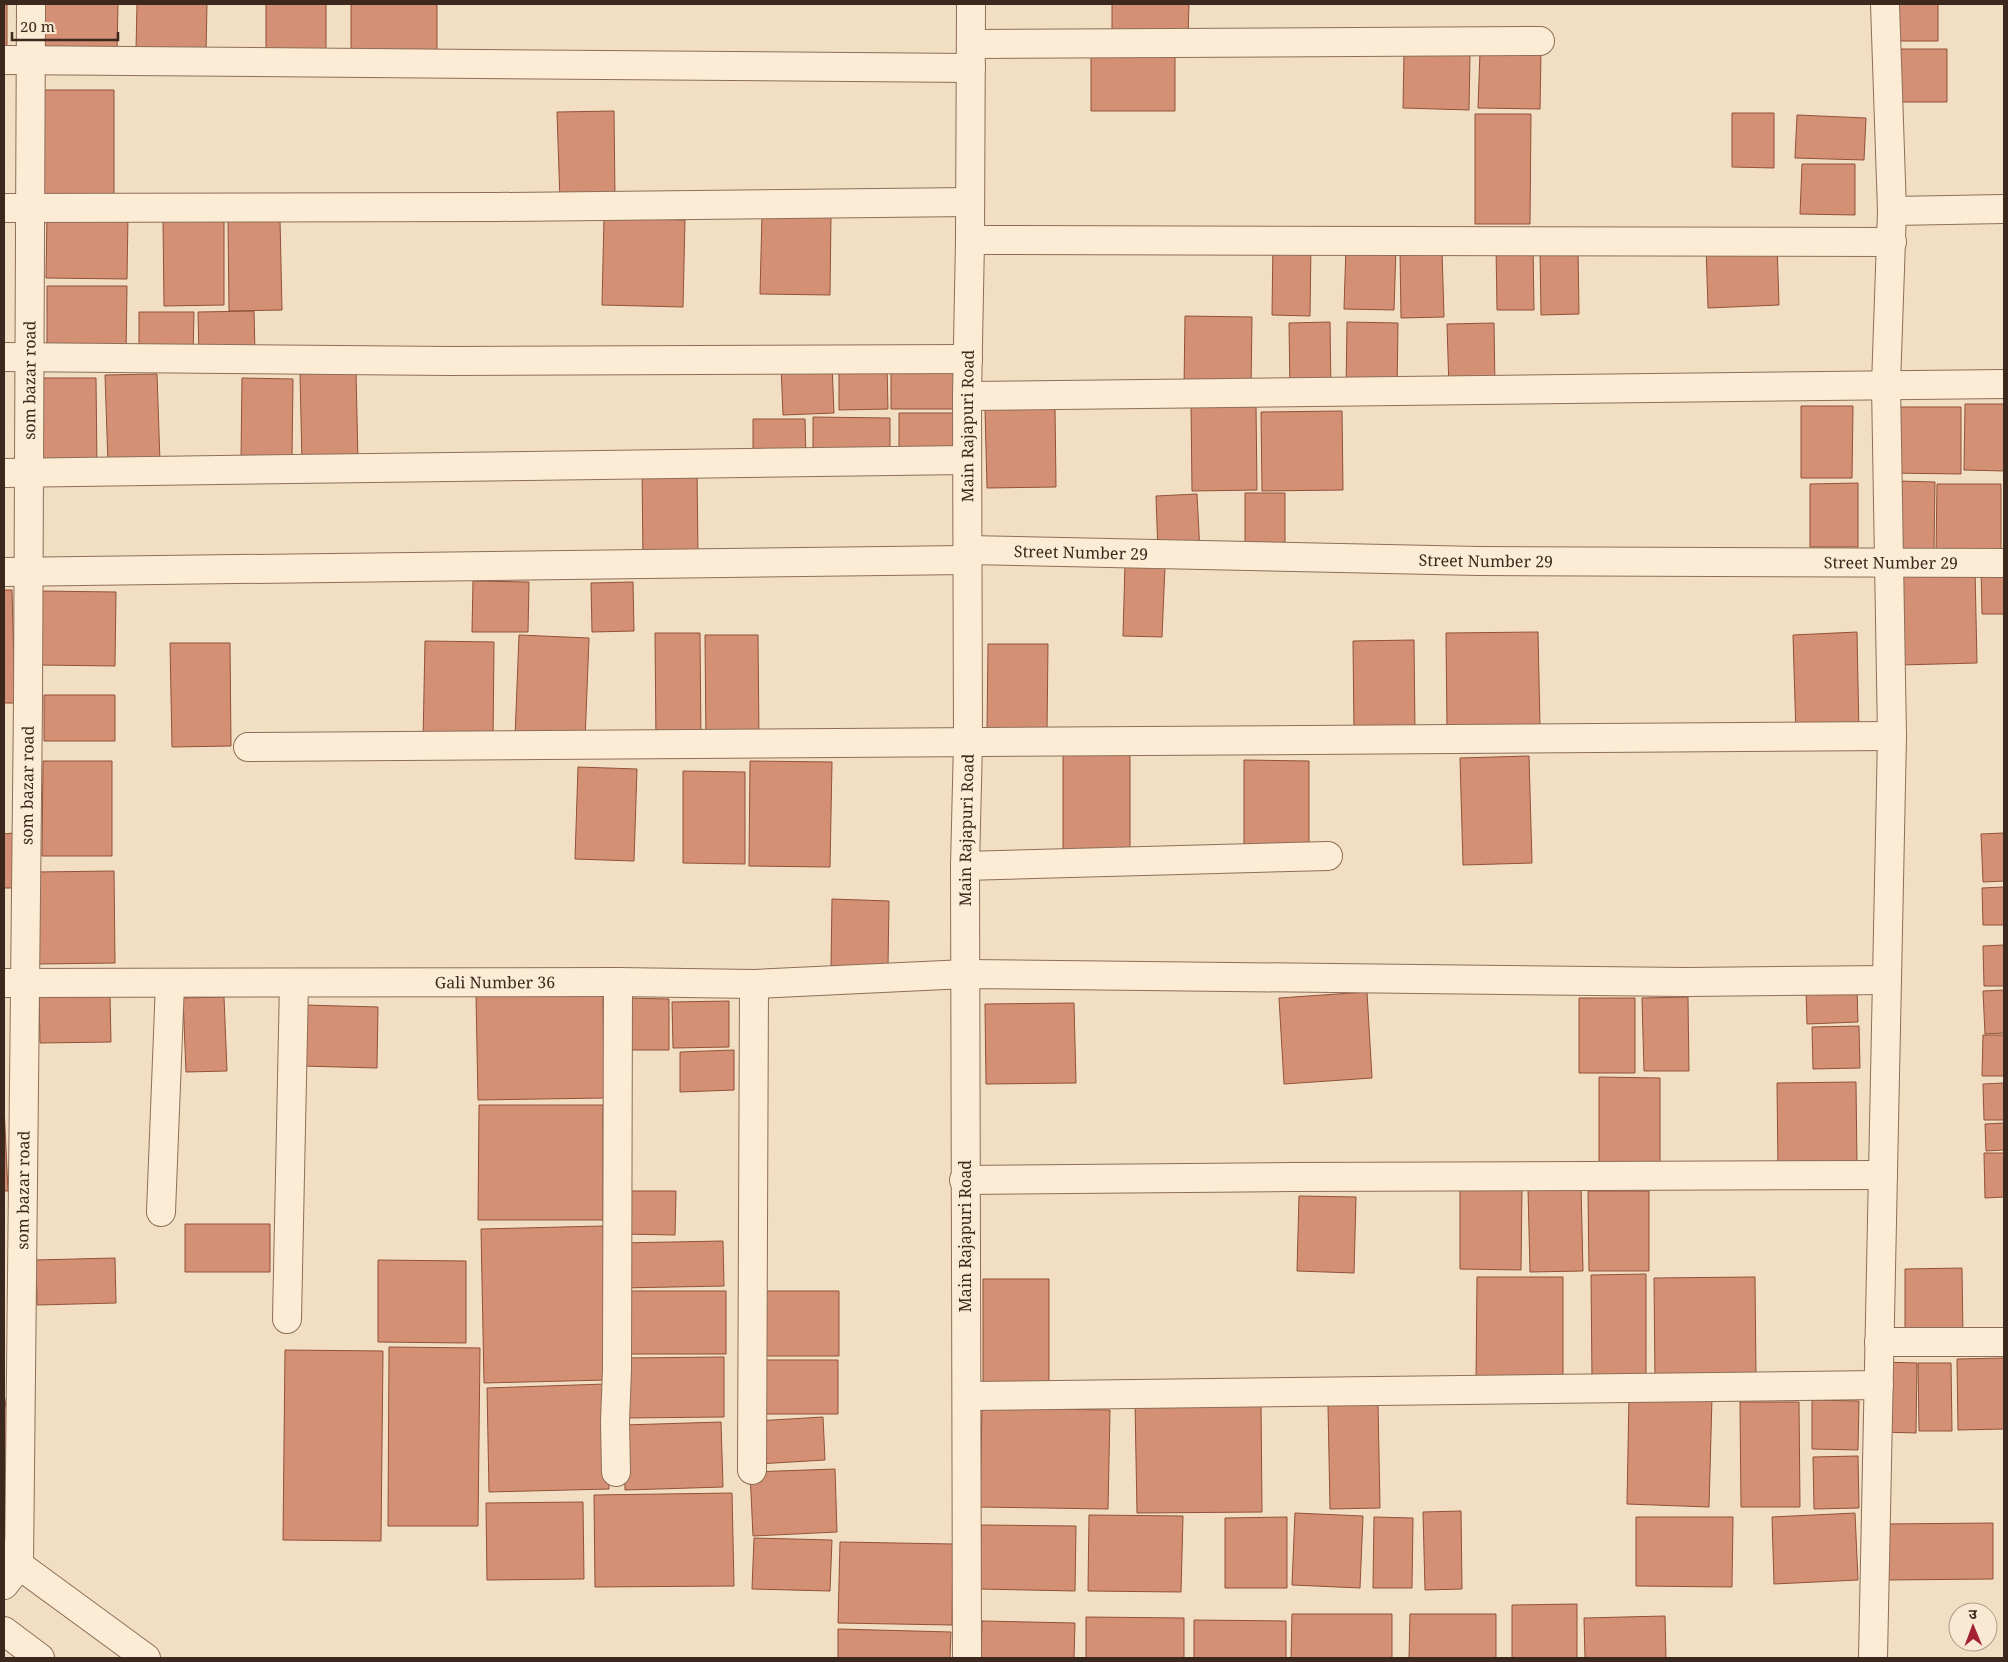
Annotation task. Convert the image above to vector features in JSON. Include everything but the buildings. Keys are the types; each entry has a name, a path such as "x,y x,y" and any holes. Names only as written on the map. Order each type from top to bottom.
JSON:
{"street":[{"name":"som bazar road","path":"9,1568 13,1209 17,208 30,60 31,4"},
{"name":"Main Rajapuri Road","path":"967,1658 964,1180 965,866 968,742 966,460 970,240 971,4"},
{"path":"1873,1658 1892,736 1886,385 1892,211 1885,4"},
{"path":"4,60 971,56 1540,41"},
{"path":"17,208 497,208 970,202"},
{"path":"1892,211 2004,209"},
{"path":"970,240 1892,242"},
{"path":"17,357 441,361 968,359"},
{"path":"967,396 2004,384"},
{"path":"16,473 966,460"},
{"name":"Street Number 29","path":"16,572 967,555 2004,563"},
{"path":"248,747 1892,736"},
{"path":"965,866 1328,856"},
{"name":"Gali Number 36","path":"14,983 618,982 754,984 966,974 1705,982 1887,980"},
{"path":"616,1472 618,982"},
{"path":"161,1212 170,983"},
{"path":"287,1318 294,984"},
{"path":"752,1470 754,984"},
{"path":"964,1180 1883,1174"},
{"path":"1879,1342 2004,1342"},
{"path":"966,1396 1878,1384"},
{"path":"9,1568 146,1658"},
{"path":"4,1631 40,1658"}]}
